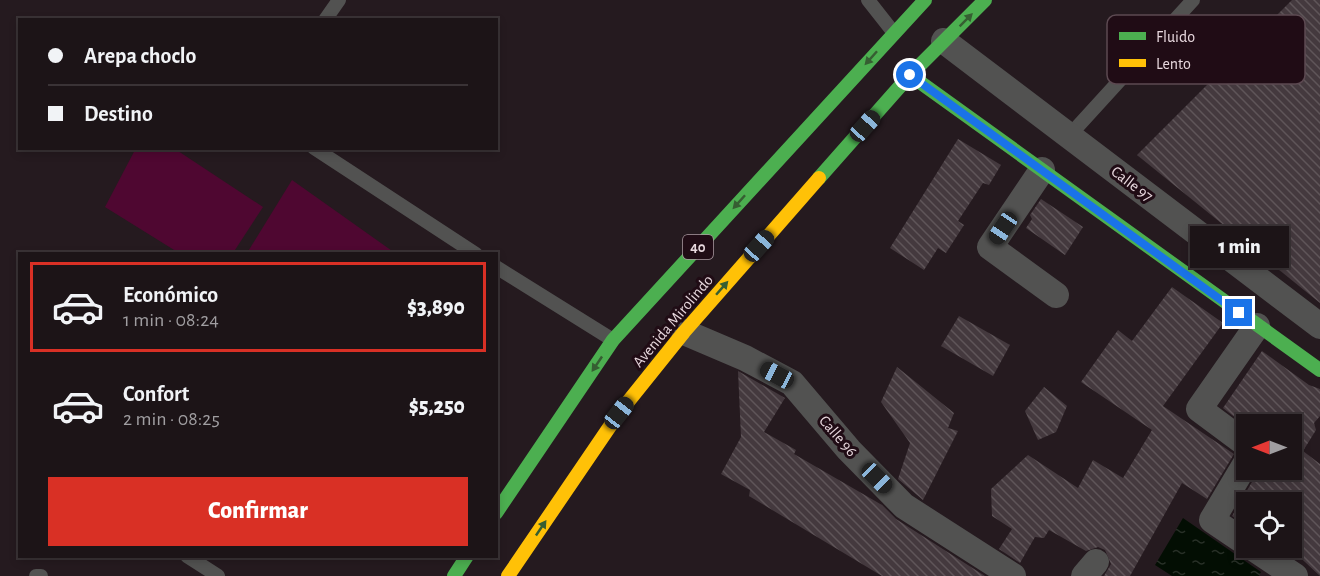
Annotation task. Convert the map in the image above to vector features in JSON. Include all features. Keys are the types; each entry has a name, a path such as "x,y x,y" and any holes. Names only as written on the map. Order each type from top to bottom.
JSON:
{"main road":[{"name":"Avenida Mirolindo","path":"498,510 613,340 925,0"},
{"name":"Avenida Mirolindo","path":"508,576 619,413 684,332 910,75 986,0"},
{"path":"910,75 1320,370"},
{"path":"454,576 466,558"}],"street":[{"name":"Calle 97","path":"944,41 1320,326"},
{"path":"1042,170 990,247 1056,295"},
{"path":"1236,437 1199,409 1257,326"},
{"name":"Calle 96","path":"684,332 745,358 792,383 849,450 904,507 1013,576"},
{"path":"1236,479 1212,519 1236,536"},
{"path":"1268,558 1295,576"}],"lane":[{"path":"327,18 339,0"},
{"path":"868,0 894,33"},
{"path":"1179,15 1193,0"},
{"path":"1069,135 1116,84"},
{"path":"317,150 473,252"},
{"path":"498,268 613,340"},
{"path":"190,558 218,576"},
{"path":"36,576 41,576"}],"shaded area":[{"path":"135,150 177,150 263,207 234,252 177,252 105,207"},
{"path":"292,180 394,252 248,252"}],"water":[{"path":"1183,518 1236,555 1236,558 1241,558 1261,572 1259,576 1172,576 1155,565"}],"building":[{"path":"1292,0 1320,0 1320,303 1137,155 1208,84 1305,84 1305,15 1277,15"},
{"path":"958,139 1001,165 989,185 983,183 958,221 964,225 946,253 938,248 924,270 890,248"},
{"path":"1041,199 1083,227 1065,255 1026,228 1032,219 1030,215"},
{"path":"1172,287 1223,323 1163,406 1234,454 1207,499 1182,483 1130,576 1104,576 1111,564 1105,550 1098,547 1086,551 1049,530 1044,538 1035,537 1020,563 999,549 1012,529 992,516 991,489 1028,455 1078,488 1093,460 1123,478 1152,430 1081,382 1118,330 1132,341"},
{"path":"959,316 1010,345 993,376 941,346"},
{"path":"1262,351 1309,385 1320,389 1320,416 1314,423 1316,430 1303,451 1320,464 1320,576 1301,558 1302,492 1246,492 1253,480 1302,480 1302,414 1236,414 1236,418 1223,408"},
{"path":"897,367 954,413 948,428 958,431 923,500 898,479 910,443 881,402"},
{"path":"738,371 785,398 764,432 796,450 794,454 882,505 896,519 985,576 882,576 749,496 750,490 721,474 741,437"},
{"path":"1044,387 1067,406 1056,432 1038,440 1025,411"}],"traffic: fast":[{"path":"498,510 613,340 925,0"},
{"path":"819,178 910,75 985,0"},
{"path":"910,75 1320,370"},
{"path":"454,576 466,558"}],"traffic: slow":[{"path":"508,576 619,413 684,332 819,178"}],"route":[{"path":"910,75 1239,313"}]}
